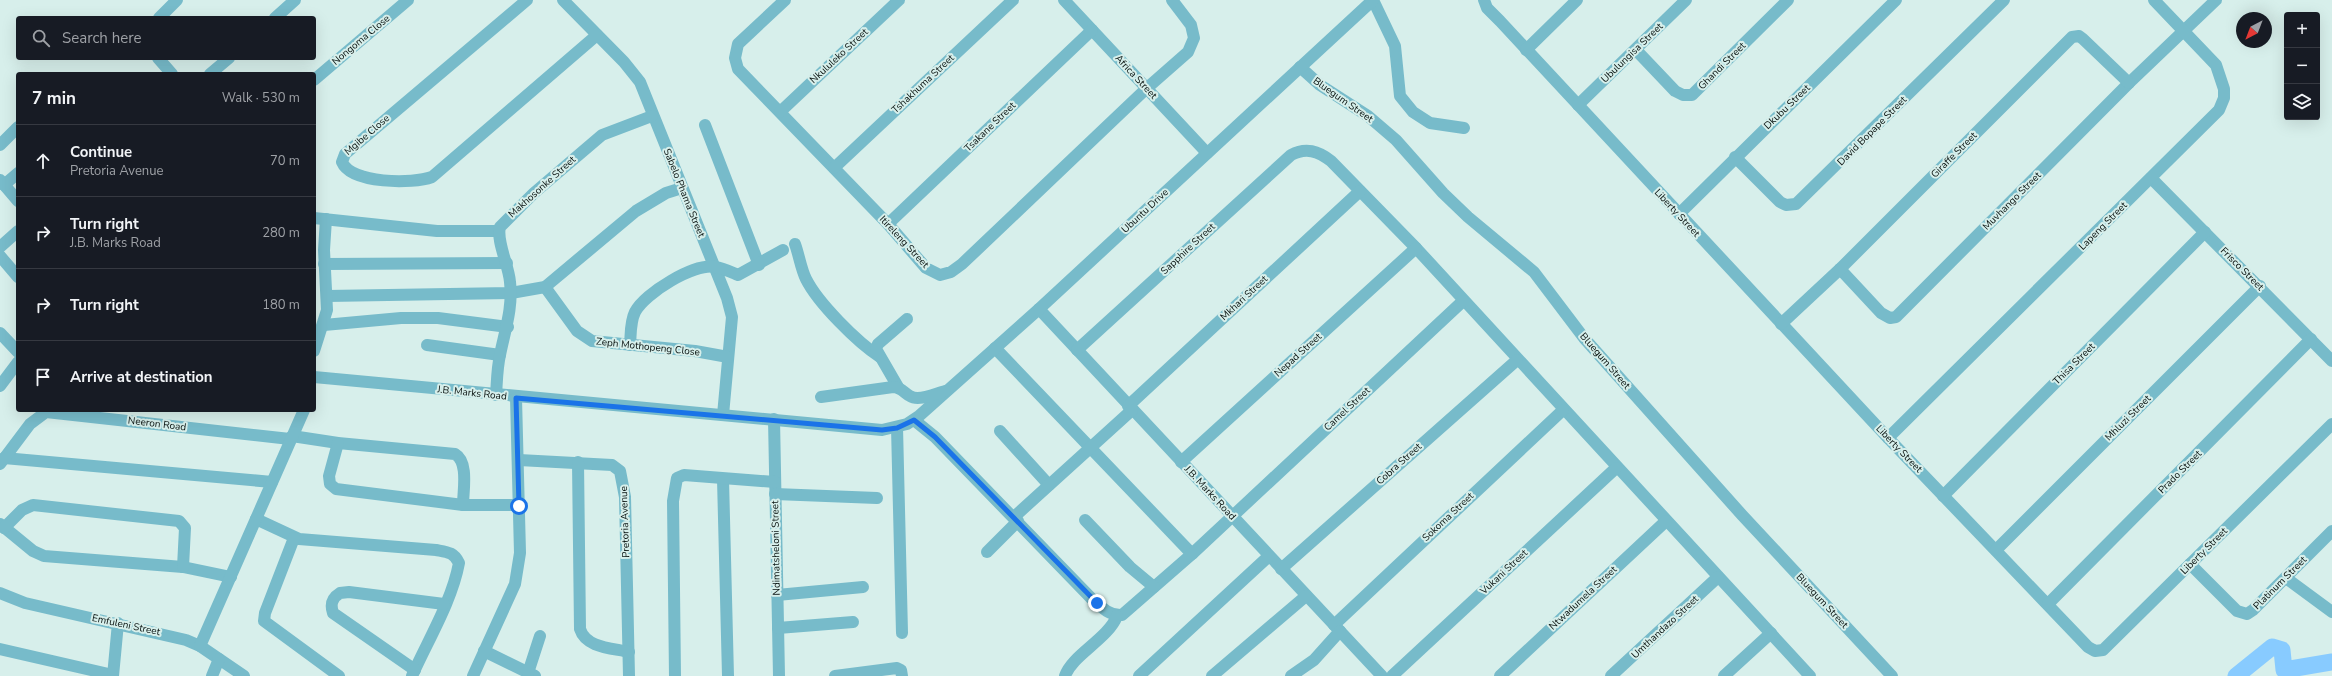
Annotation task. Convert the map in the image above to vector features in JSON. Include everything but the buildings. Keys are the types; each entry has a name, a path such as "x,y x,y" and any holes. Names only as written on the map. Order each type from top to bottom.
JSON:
{"street":[{"path":"276,16 295,0"},
{"name":"Nongoma Close","path":"316,78 408,0"},
{"name":"Mgibe Close","path":"527,0 346,154 342,162 347,170 359,177 367,178 415,181 432,177 597,35"},
{"name":"Sabelo Phama Street","path":"563,0 624,62 640,82 652,116 714,267 732,317 723,415"},
{"name":"Itireleng Street","path":"785,0 738,44 735,58 741,73 888,224 926,268 940,275 951,272 1146,88 1188,52 1191,46 1193,31 1190,21 1172,0"},
{"name":"Nkululeko Street","path":"780,112 899,0"},
{"name":"Tshakhuma Street","path":"834,168 1013,0"},
{"name":"Africa Street","path":"1064,0 1207,153"},
{"path":"1373,0 1395,46 1400,96 1413,112 1430,123 1464,128"},
{"name":"Ubuntu Drive","path":"914,420 1039,309 1373,0"},
{"name":"Liberty Street","path":"1484,0 1487,8 1888,438 2088,646 2098,652 2332,424"},
{"path":"1526,50 1577,0"},
{"name":"Ubulungisa Street","path":"1578,105 1686,0"},
{"name":"Ghandi Street","path":"1636,50 1675,91 1683,95 1692,95 1788,0"},
{"name":"Dkubu Street","path":"1679,214 1735,157 1896,0"},
{"name":"David Bopape Street","path":"1735,157 1780,202 1786,205 1796,204 2004,0"},
{"name":"Lapeng Street","path":"1888,438 2216,113 2224,98 2222,79 2216,65 2154,0"},
{"name":"Muvhango Street","path":"1840,269 1881,313 1890,318 1896,317 2129,83 2216,0"},
{"path":"161,16 175,1"},
{"name":"Tsakane Street","path":"888,224 1092,30"},
{"name":"Giraffe Street","path":"1781,324 1840,269 2072,37 2078,36 2084,39 2129,83"},
{"path":"160,60 170,72"},
{"path":"212,72 227,60"},
{"name":"Bluegum Street","path":"1300,67 1320,85 1368,116 1396,140 1468,217 1534,272 1566,317 1742,515 1892,676"},
{"name":"Makhosonke Street","path":"499,231 504,223 534,193 602,135 652,116"},
{"path":"705,125 759,265"},
{"path":"0,145 16,129"},
{"name":"Sapphire Street","path":"1077,350 1291,154 1300,150 1315,151 1324,155 1360,191"},
{"path":"16,174 2,183 16,199"},
{"name":"Frisco Street","path":"2151,178 2260,286 2332,361"},
{"path":"327,296 511,293 545,287 636,211 666,193 682,188"},
{"path":"1360,191 1416,248 1616,468 1810,676"},
{"name":"Mkhari Street","path":"987,552 1049,485 1090,448 1130,408 1360,191"},
{"path":"316,343 327,296 320,218 437,231 499,231 507,263 511,293 508,327 500,355 496,395"},
{"name":"Thisa Street","path":"1943,496 2205,232"},
{"path":"0,247 16,233"},
{"path":"795,244 805,278 813,291 854,338 880,357"},
{"name":"Nepad Street","path":"1181,462 1416,248"},
{"path":"630,345 632,318 643,301 656,289 672,280 714,267 738,275 759,265 783,250"},
{"path":"0,256 16,275"},
{"path":"324,264 507,263"},
{"name":"Mhluzi Street","path":"1996,550 2260,286"},
{"name":"Zeph Mothopeng Close","path":"545,287 577,331 592,341 695,351 728,357"},
{"name":"Camel Street","path":"1117,616 1130,610 1192,554 1463,301"},
{"name":"J.B. Marks Road","path":"1039,309 1337,628 1377,674"},
{"path":"319,331 401,318 438,318 508,327"},
{"path":"908,319 878,344 876,349 880,357 898,387 910,396 918,398 948,390"},
{"path":"0,333 16,350"},
{"name":"Prado Street","path":"2048,604 2311,339"},
{"path":"427,345 500,355"},
{"path":"995,348 1192,554"},
{"name":"Cobra Street","path":"1281,569 1517,360"},
{"path":"0,386 16,365"},
{"name":"J.B. Marks Road","path":"316,381 774,419 882,430 897,428 914,420"},
{"path":"821,397 898,387"},
{"path":"473,676 518,573 520,553 519,460 516,398"},
{"name":"Sokoma Street","path":"1291,676 1314,660 1337,628 1563,410"},
{"name":"Neeron Road","path":"2,461 30,424 46,412 338,443 450,453 459,457 463,466 463,505"},
{"path":"200,646 303,412"},
{"name":"Ndimatsheloni Street","path":"774,419 779,676"},
{"path":"914,420 935,437 1091,598 1105,610 1117,616 1110,629 1072,666 1065,676"},
{"path":"897,428 902,633"},
{"path":"1000,431 1049,485"},
{"path":"338,443 328,476 330,484 336,489 463,505 519,506"},
{"name":"Pretoria Avenue","path":"519,460 612,465 620,471 625,497 629,676"},
{"path":"2,461 272,482"},
{"path":"578,462 580,629 584,638 596,645 629,652"},
{"name":"Vukani Street","path":"1392,676 1616,468"},
{"path":"675,676 674,489 677,478 684,475 723,479 775,488 877,498"},
{"path":"723,479 728,676"},
{"path":"183,567 185,528 179,521 33,505 22,510 2,526 34,551 44,556 183,567 231,577"},
{"path":"256,519 294,538 450,552 456,556 459,563 437,626 414,673 334,613 331,607 333,601 340,593 349,592 444,604"},
{"path":"1085,520 1130,567 1154,587"},
{"name":"Ntwadumela Street","path":"1500,676 1666,520"},
{"name":"Platinum Street","path":"2190,564 2234,609 2243,614 2249,613 2332,531"},
{"path":"294,538 264,612 264,621 339,676"},
{"path":"1139,676 1269,556"},
{"name":"Umthandazo Street","path":"1611,676 1718,577"},
{"path":"2286,578 2332,612"},
{"path":"777,594 863,587"},
{"name":"Emfuleni Street","path":"0,593 20,602 176,636 200,646 244,676"},
{"path":"1212,676 1306,596"},
{"path":"778,628 853,622"},
{"path":"0,649 113,676 118,623"},
{"path":"1724,676 1771,633"},
{"path":"484,651 531,675 540,636"},
{"path":"212,676 219,659"},
{"path":"835,676 897,668 901,670 902,676"}],"waterway":[{"path":"2236,676 2272,647 2282,650 2284,670 2332,662"}],"route":[{"path":"519,506 519,460 516,398 774,419 882,430 897,428 914,420 935,437 1097,603"}]}
